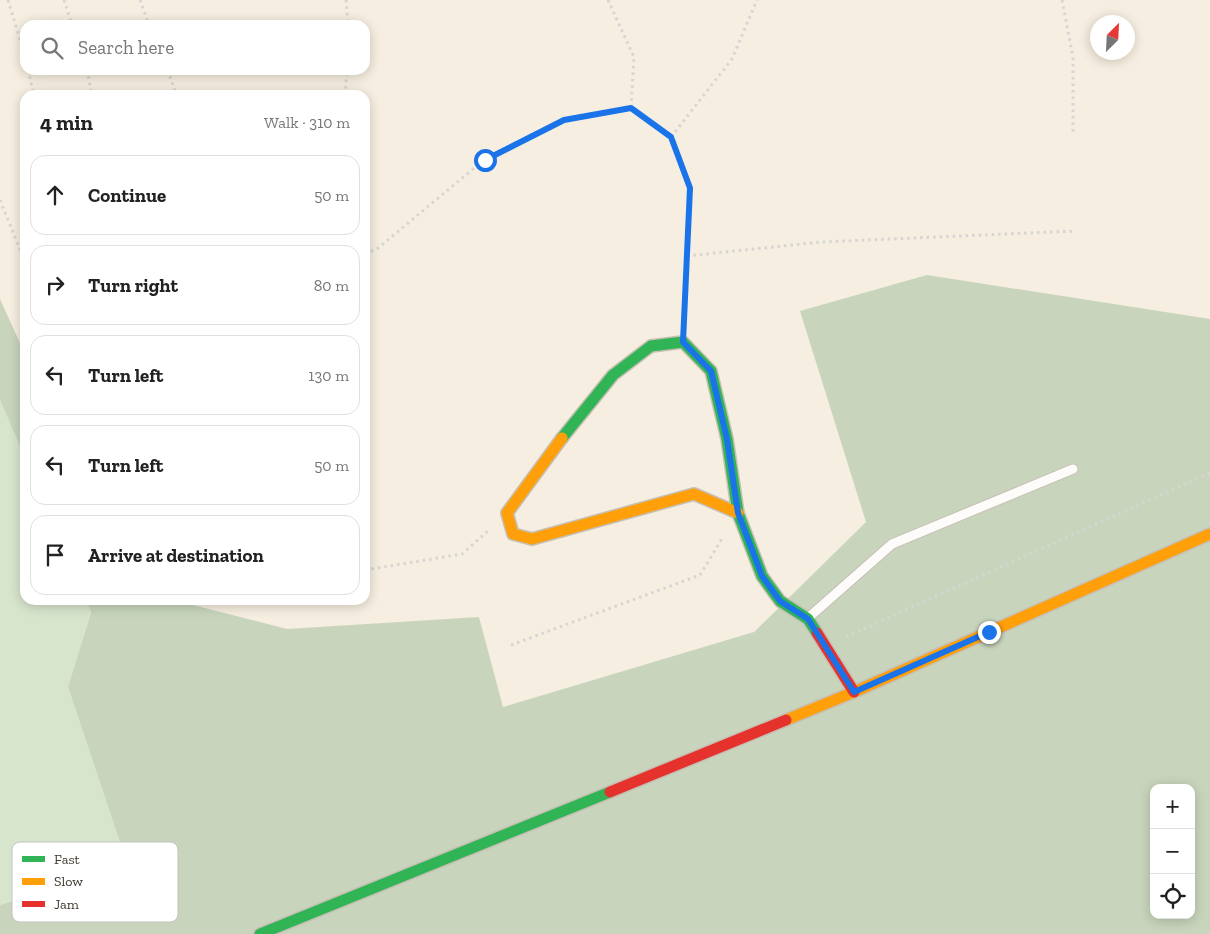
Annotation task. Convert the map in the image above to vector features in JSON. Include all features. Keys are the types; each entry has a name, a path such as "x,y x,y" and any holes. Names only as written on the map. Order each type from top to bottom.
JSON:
{"main road":[{"path":"738,513 694,494 532,539 513,534 508,513 541,464 612,375 651,346 683,342 711,371 727,439 738,513 762,576 780,601 808,619 854,692"},
{"path":"260,934 854,692 1210,534"}],"lane":[{"path":"808,619 892,544 1073,469"}],"path":[{"path":"8,0 20,40"},
{"path":"64,0 70,20"},
{"path":"140,0 147,20"},
{"path":"346,0 348,20"},
{"path":"608,0 634,57 631,108"},
{"path":"671,137 732,59 757,0"},
{"path":"1062,0 1073,57 1073,132"},
{"path":"29,75 33,90"},
{"path":"88,75 91,90"},
{"path":"170,75 174,90"},
{"path":"345,90 346,75"},
{"path":"370,252 376,249 485,160 564,120 631,108 671,137 690,188 683,342"},
{"path":"0,200 20,250"},
{"path":"687,256 821,242 1075,231"},
{"path":"826,645 865,630 1210,473"},
{"path":"370,569 462,554 508,513"},
{"path":"511,644 700,575 738,513"}],"green space":[{"path":"927,275 1210,319 1210,934 0,934 0,905 12,901 12,922 178,922 178,842 120,842 68,687 91,612 88,605 193,605 287,629 479,617 503,707 754,632 866,522 800,311"},
{"path":"0,299 20,343 20,446 0,400"},
{"path":"0,400 20,446 20,605 88,605 91,611 68,687 120,842 12,842 12,901 0,905"}],"traffic: fast":[{"path":"562,438 613,375 651,346 683,342 711,371 727,439 738,513 762,576 780,601 808,619 817,633"},
{"path":"260,934 610,792"}],"traffic: slow":[{"path":"562,438 507,513 513,534 532,539 694,494 738,513"},
{"path":"786,720 854,692 1210,534"}],"traffic: jam":[{"path":"817,633 854,692"},
{"path":"610,792 786,720"}],"route":[{"path":"485,160 564,120 631,108 671,137 690,188 683,342 711,371 727,439 738,513 762,576 780,601 808,619 854,692 989,632"}]}
